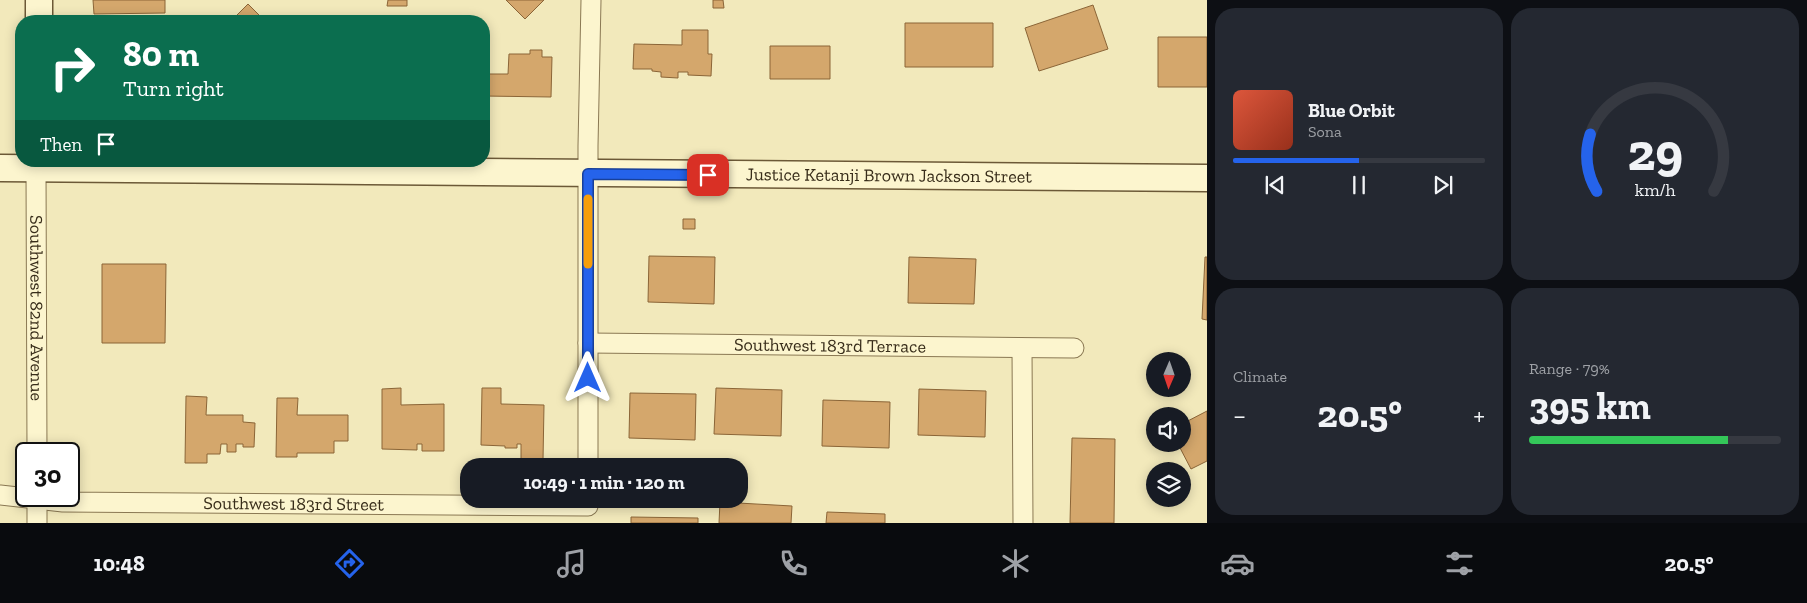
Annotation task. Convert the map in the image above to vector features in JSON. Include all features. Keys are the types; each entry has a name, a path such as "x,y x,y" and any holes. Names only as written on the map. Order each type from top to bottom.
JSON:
{"main road":[{"path":"39,0 39,15"},
{"name":"Justice Ketanji Brown Jackson Street","path":"0,168 15,166"},
{"name":"Justice Ketanji Brown Jackson Street","path":"202,167 588,174 1207,178"}],"street":[{"path":"588,458 588,174 591,0"},
{"name":"Southwest 82nd Avenue","path":"36,167 37,442"},
{"name":"Southwest 183rd Terrace","path":"588,343 1074,348"},
{"path":"1022,348 1023,523"},
{"name":"Southwest 183rd Street","path":"0,495 15,496"},
{"name":"Southwest 183rd Street","path":"80,502 588,509"},
{"path":"37,507 37,523"}],"building":[{"path":"93,0 165,0 165,13 94,14"},
{"path":"388,0 407,0 407,6 387,6"},
{"path":"506,0 544,0 525,19"},
{"path":"713,0 723,0 724,8 713,8"},
{"path":"248,4 259,15 237,15"},
{"path":"1093,5 1108,49 1039,71 1025,28"},
{"path":"905,23 993,23 993,67 905,67"},
{"path":"682,30 708,30 708,54 712,54 711,76 688,75 688,72 678,72 678,78 661,77 661,72 652,71 652,69 633,69 634,44 682,45"},
{"path":"1158,37 1207,37 1207,87 1158,87"},
{"path":"770,46 830,46 830,79 770,79"},
{"path":"530,50 542,50 542,57 552,57 551,97 490,96 490,74 508,74 509,54 530,54"},
{"path":"683,219 695,219 695,229 683,229"},
{"path":"649,256 715,257 714,304 648,302"},
{"path":"909,257 976,259 974,304 908,303"},
{"path":"1205,257 1207,257 1207,320 1202,319"},
{"path":"102,264 166,264 165,343 102,343"},
{"path":"401,388 401,405 444,404 444,451 422,451 422,444 417,444 417,450 382,449 382,389"},
{"path":"482,388 501,388 501,404 544,405 543,458 521,458 521,444 517,444 517,448 481,445"},
{"path":"716,388 782,390 781,436 714,434"},
{"path":"919,389 986,391 985,437 918,435"},
{"path":"630,393 696,394 695,440 629,438"},
{"path":"186,396 207,397 206,415 243,415 243,422 255,423 254,447 243,447 243,444 236,444 236,452 227,452 227,444 221,444 220,454 207,454 207,463 185,463"},
{"path":"277,398 298,398 297,415 348,415 348,441 334,441 334,453 297,453 297,457 276,457"},
{"path":"823,400 890,402 889,448 822,446"},
{"path":"1207,411 1207,461 1191,469 1191,462 1187,462 1182,452 1191,452 1191,419"},
{"path":"1072,438 1115,439 1114,523 1070,523"},
{"path":"748,504 792,506 791,523 719,523 720,508 748,508"},
{"path":"827,512 885,514 885,523 826,523"},
{"path":"631,517 698,518 698,523 631,523"}],"slow traffic":[{"path":"588,199 588,264"}],"route":[{"path":"588,378 588,174 708,175"}]}
